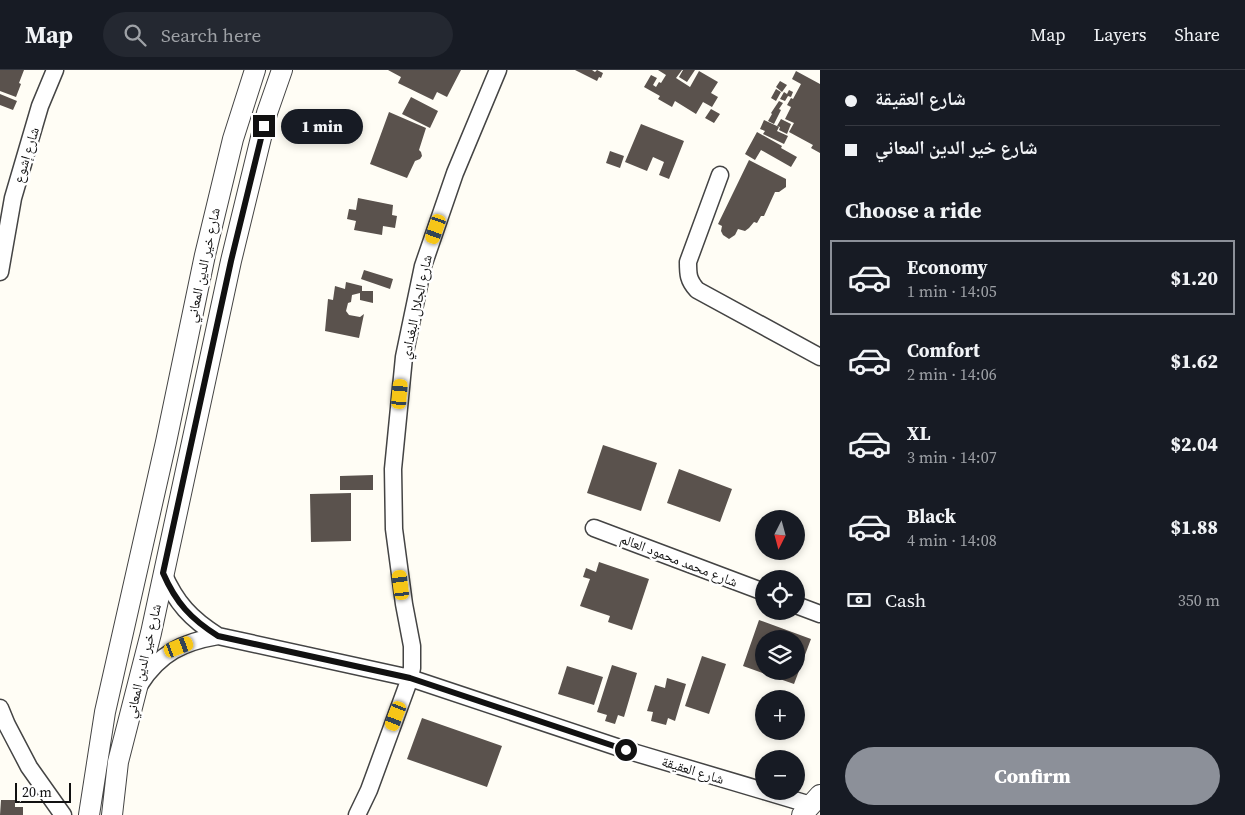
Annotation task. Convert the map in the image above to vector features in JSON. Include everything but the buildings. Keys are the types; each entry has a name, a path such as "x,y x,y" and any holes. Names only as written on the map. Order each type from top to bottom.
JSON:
{"street":[{"name":"شارع إشوع","path":"0,272 13,198 40,106 55,70"},
{"name":"شارع خير الدين المعاني","path":"89,815 105,712 205,255 233,139 255,70"},
{"name":"شارع خير الدين المعاني","path":"112,815 118,762 150,633 231,261 267,113 282,70"},
{"name":"شارع الجلال البغدادي","path":"357,815 369,790 412,668 412,646 404,604 394,529 393,469 404,357 423,266 455,173 498,70"},
{"path":"720,174 688,262 691,283 696,290 820,357"},
{"name":"شارع محمد محمود العالم","path":"594,528 755,589"},
{"name":"شارع العقيقة","path":"163,573 170,589 190,616 218,636 410,678 626,750 755,788"},
{"path":"805,608 820,614"},
{"name":"شارع العقيقة","path":"136,690 162,658 179,647 198,640 218,636"},
{"path":"0,708 28,767 63,815"},
{"name":"شارع العقيقة","path":"794,800 811,805"}],"route":[{"path":"264,126 231,261 163,573 170,589 190,616 218,636 410,678 626,750"}]}
